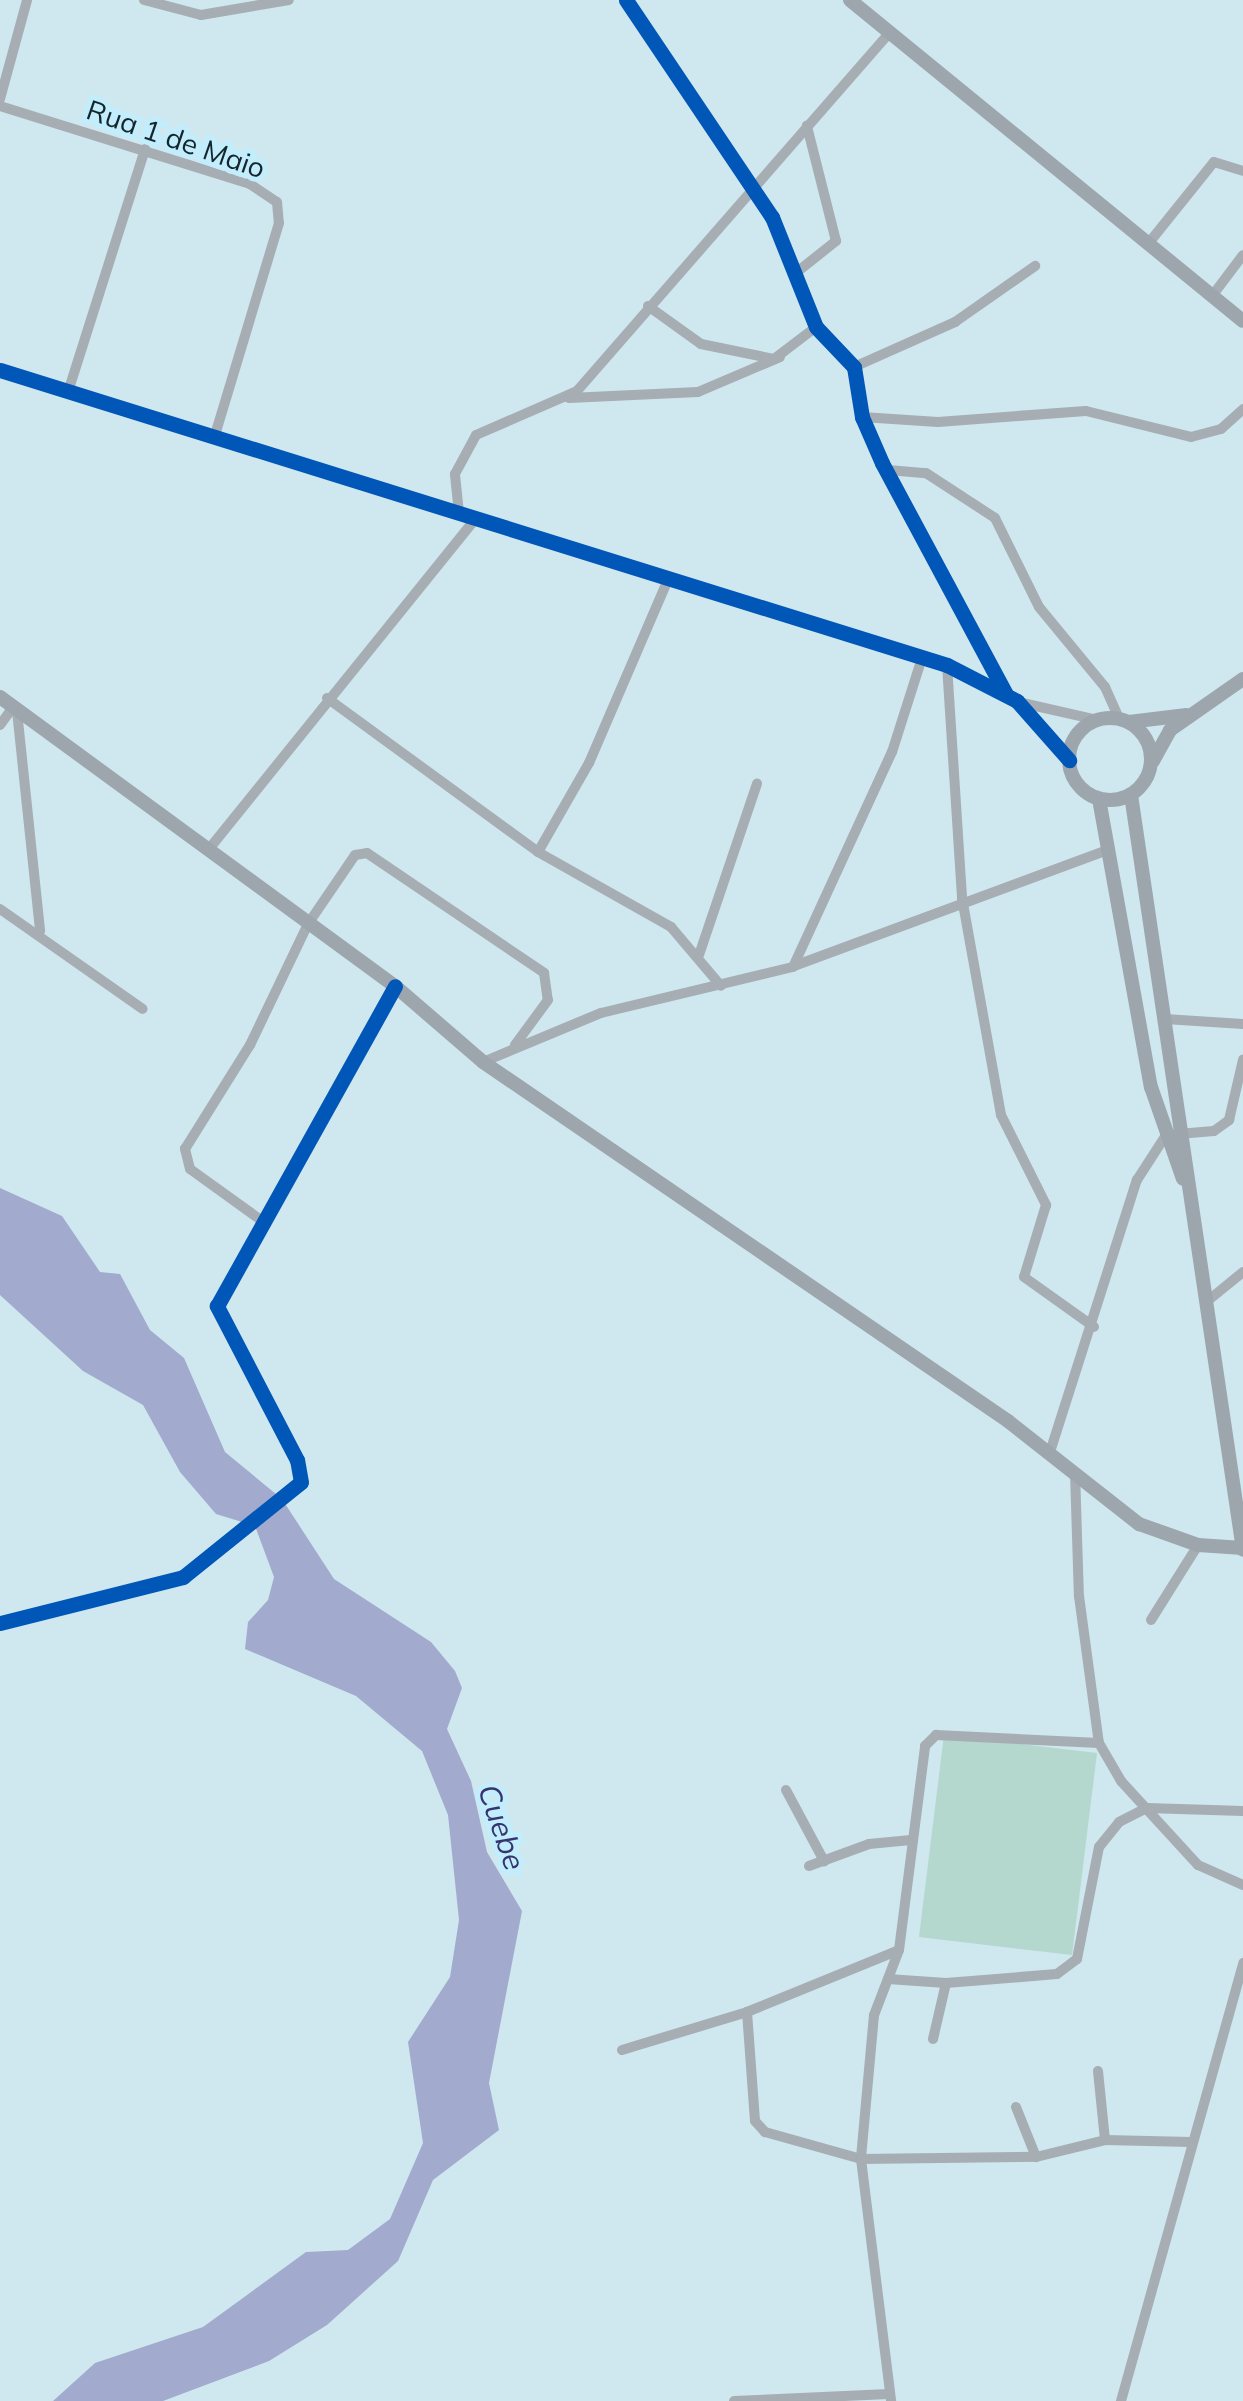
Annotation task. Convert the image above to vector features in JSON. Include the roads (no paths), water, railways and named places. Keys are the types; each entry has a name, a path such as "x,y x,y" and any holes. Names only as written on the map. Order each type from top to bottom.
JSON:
{"main road":[{"path":"850,0 1243,321"},
{"path":"0,696 395,986 483,1062 1050,1452 1139,1524 1198,1545 1243,1549 1237,1466 1204,1304 1183,1133 1132,795 1187,715 1243,679"},
{"path":"1132,795 1098,799 1077,784 1069,760 1076,736 1097,720 1187,715"},
{"path":"1124,720 1150,748 1152,764"},
{"path":"1098,799 1166,1135 1191,1199"}],"street":[{"path":"0,102 28,0"},
{"path":"144,0 201,14 290,0"},
{"path":"626,0 754,186 797,272 816,327 854,367 862,418 1006,694"},
{"path":"568,398 890,32"},
{"name":"Rua 1 de Maio","path":"0,102 264,190 280,211 216,432"},
{"path":"797,272 836,241 807,126"},
{"path":"68,392 145,149"},
{"path":"1148,244 1214,162 1243,171"},
{"path":"1212,296 1243,256"},
{"path":"854,367 955,322 1034,266"},
{"path":"648,306 701,344 780,358"},
{"path":"459,513 455,474 476,435 568,398 698,392 780,358 816,327"},
{"path":"0,370 216,432 921,661 946,665 1017,701 1069,760"},
{"path":"862,418 938,422 1086,411 1191,437 1220,429 1243,409"},
{"path":"888,470 926,472 995,518 1039,607 1105,687 1124,720"},
{"path":"208,849 476,518"},
{"path":"538,852 589,763 669,577"},
{"path":"793,966 892,752 921,661"},
{"path":"946,665 962,898 1002,1115 1046,1205 1024,1277 1094,1327"},
{"path":"327,698 538,852 640,907 699,955 721,986"},
{"path":"1017,701 1097,720"},
{"path":"0,725 15,709"},
{"path":"15,709 40,932"},
{"path":"699,955 757,784"},
{"path":"483,1062 515,1045 643,1001 721,986 793,966 962,898 1108,850"},
{"path":"265,1223 190,1169 185,1149 250,1045 308,924 355,855 367,853 544,973 548,1000 515,1045"},
{"path":"0,910 40,932 143,1008"},
{"path":"0,1623 74,1599 170,1582 231,1533 288,1496 302,1473 217,1306 395,986"},
{"path":"1164,1020 1243,1024"},
{"path":"1050,1452 1094,1327 1138,1180 1166,1135 1229,1120 1243,1060"},
{"path":"1204,1304 1243,1272"},
{"path":"1074,1471 1080,1615 1099,1743 1198,1865 1243,1885"},
{"path":"1150,1620 1198,1545"},
{"path":"734,2401 890,2398 861,2160 874,2014 898,1950 925,1746 936,1734 1099,1743"},
{"path":"786,1790 824,1860"},
{"path":"888,1979 946,1983 1057,1974 1077,1959 1099,1847 1119,1822 1148,1808 1243,1811"},
{"path":"809,1866 912,1840"},
{"path":"622,2050 747,2012 898,1950"},
{"path":"1122,2401 1243,1963"},
{"path":"932,2039 946,1983"},
{"path":"747,2012 758,2128 861,2160 1036,2157 1105,2140 1191,2142"},
{"path":"1098,2071 1105,2140"},
{"path":"1016,2107 1036,2157"}],"water":[{"path":"0,1188 62,1216 100,1272 120,1274 150,1330 184,1358 225,1452 282,1499 334,1579 431,1642 455,1671 462,1688 447,1729 471,1781 487,1852 522,1911 489,2083 499,2130 433,2180 398,2261 327,2325 269,2361 163,2401 53,2401 95,2363 203,2327 306,2252 348,2250 390,2219 423,2143 408,2042 450,1977 459,1920 448,1815 422,1751 356,1696 245,1649 248,1622 268,1600 274,1577 255,1526 216,1514 180,1472 143,1405 83,1371 0,1295"}],"water label":[{"name":"Cuebe","path":"502,1827"}]}
